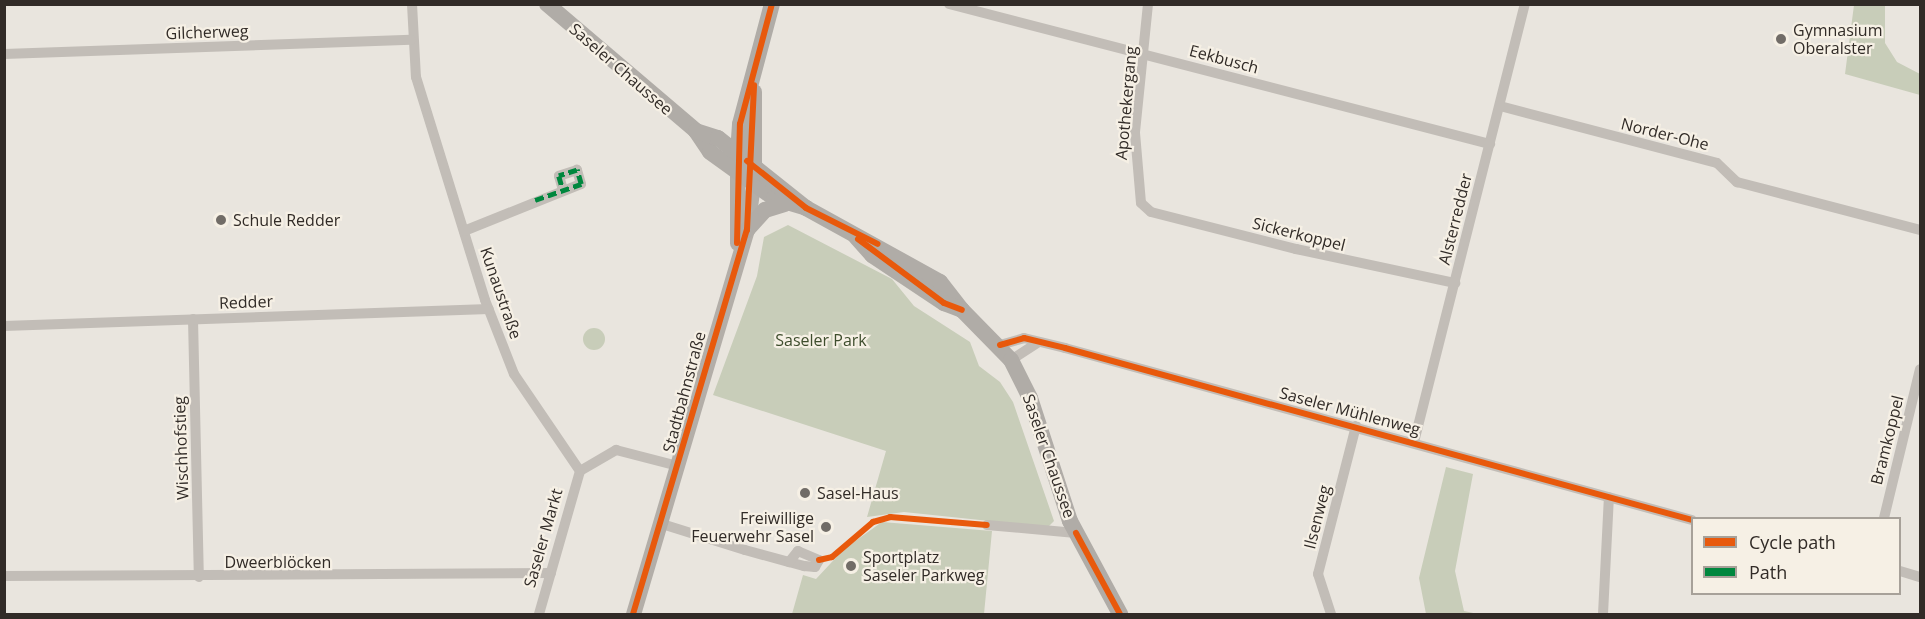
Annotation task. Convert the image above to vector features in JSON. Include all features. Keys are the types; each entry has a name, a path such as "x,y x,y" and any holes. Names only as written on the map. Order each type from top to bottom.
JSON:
{"main road":[{"name":"Saseler Chaussee","path":"547,4 696,131 710,152 737,173 785,204 806,208"},
{"name":"Stadtbahnstraße","path":"734,267 740,124 754,85 772,4"},
{"name":"Stadtbahnstraße","path":"662,524 734,267 747,230 754,165 754,85"},
{"name":"Saseler Chaussee","path":"696,131 718,138 806,208 856,237 872,255 944,303 962,310 1000,345 1011,360 1030,398 1076,533 1120,615"},
{"path":"747,230 768,207 785,204"},
{"path":"633,615 662,524"}],"street":[{"name":"Kunaustraße","path":"412,4 411,40 416,77 489,309 514,374 580,471"},
{"name":"Eekbusch","path":"949,4 1490,144"},
{"name":"Apothekergang","path":"1141,203 1135,133 1146,54 1148,4"},
{"name":"Alsterredder","path":"1414,442 1525,4"},
{"name":"Gilcherweg","path":"4,54 411,40"},
{"name":"Norder-Ohe","path":"1500,106 1717,163 1737,182 1920,230"},
{"path":"464,231 563,190"},
{"name":"Sickerkoppel","path":"1141,203 1151,212 1296,249 1455,283"},
{"name":"Redder","path":"4,326 489,309"},
{"name":"Wischhofstieg","path":"193,319 199,577"},
{"name":"Saseler Mühlenweg","path":"1000,345 1014,338 1039,342 1356,426 1691,520"},
{"path":"1011,360 1039,342"},
{"name":"Bramkoppel","path":"1884,517 1920,369"},
{"name":"Ilsenweg","path":"1331,615 1318,574 1356,426"},
{"path":"580,471 616,450 678,466"},
{"name":"Saseler Markt","path":"539,615 580,471"},
{"path":"1603,615 1609,497"},
{"path":"662,524 789,562"},
{"path":"987,525 1076,533"},
{"path":"1901,572 1920,577"},
{"name":"Dweerblöcken","path":"4,576 199,577 551,573"}],"green space":[{"path":"1854,5 1885,5 1885,43 1897,62 1920,74 1920,95 1845,74"},
{"name":"Saseler Park","path":"788,225 892,279 914,306 970,342 979,366 1000,382 1013,402 1054,521 1048,527 904,512 867,517 886,451 713,395 757,276 764,237"},
{"path":"594,328 602,331 605,339 602,347 594,350 586,347 583,339 586,331"},
{"path":"1446,467 1473,474 1455,571 1464,611 1478,614 1426,614 1419,578"},
{"path":"882,522 992,531 984,614 792,614 803,575 816,579 844,549"}],"marked path":[{"path":"535,200 581,184 577,170 559,176 563,190"}],"cycle path":[{"path":"737,243 740,124 772,4"},
{"path":"633,614 747,230 754,85"},
{"path":"747,161 806,208 878,244"},
{"path":"858,239 944,303 962,310"},
{"path":"1000,345 1024,338 1065,348 1691,520"},
{"path":"819,560 832,557 873,522 890,517 987,525"},
{"path":"1076,533 1120,614"}],"place":[{"name":"Gymnasium Oberalster","path":"1781,39"},
{"name":"Schule Redder","path":"221,220"},
{"name":"Sasel-Haus","path":"805,493"},
{"name":"Freiwillige Feuerwehr Sasel","path":"826,527"},
{"name":"Sportplatz Saseler Parkweg","path":"851,566"}]}
